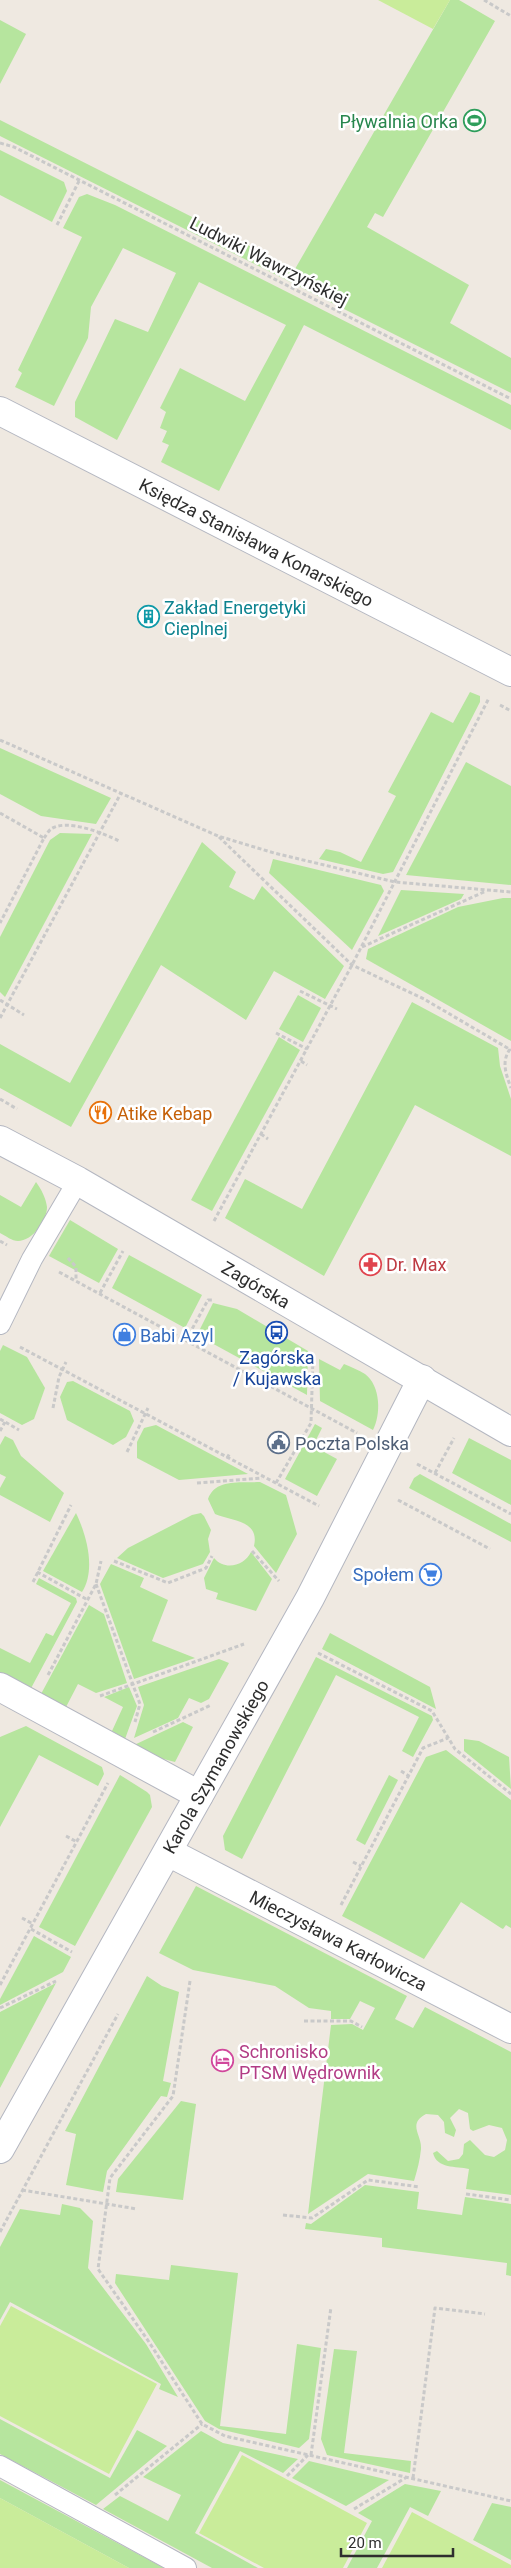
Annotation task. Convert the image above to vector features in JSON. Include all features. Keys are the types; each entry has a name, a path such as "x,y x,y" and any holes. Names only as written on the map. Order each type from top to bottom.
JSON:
{"street":[{"name":"Księdza Stanisława Konarskiego","path":"0,411 508,670"},
{"name":"Zagórska","path":"0,1140 78,1182 511,1432"},
{"name":"Karola Szymanowskiego","path":"0,2149 310,1598 422,1379"},
{"path":"0,1687 199,1794"},
{"name":"Mieczysława Karłowicza","path":"168,1852 511,2029"}],"lane":[{"path":"0,1324 32,1259 78,1182"},
{"path":"0,2466 186,2568"}],"path":[{"path":"484,0 511,16"},
{"name":"Ludwiki Wawrzyńskiej","path":"0,143 14,148 511,399"},
{"path":"57,224 79,181"},
{"path":"213,1224 508,670"},
{"path":"0,740 218,836 274,853 395,882 511,892"},
{"path":"0,1018 121,793"},
{"path":"0,813 44,838"},
{"path":"0,923 44,838 51,829 60,826 100,831 120,841"},
{"path":"218,836 352,965 424,999 510,1049 504,1057 506,1073 511,1088"},
{"path":"361,948 488,891"},
{"path":"300,991 337,1009"},
{"path":"0,1000 24,1014"},
{"path":"276,1033 307,1049"},
{"path":"301,1061 307,1064"},
{"path":"261,1134 268,1139"},
{"path":"100,1294 123,1251"},
{"path":"56,1271 361,1435"},
{"path":"18,1346 146,1413 263,1478 322,1507"},
{"path":"276,1483 310,1423 313,1348"},
{"path":"53,1408 66,1362"},
{"path":"127,1452 148,1408"},
{"path":"0,1419 19,1430"},
{"path":"0,1431 5,1422"},
{"path":"435,1472 457,1434"},
{"path":"228,1458 230,1453"},
{"path":"413,1462 511,1514"},
{"path":"197,1483 263,1478"},
{"path":"402,1501 490,1549"},
{"path":"33,1582 71,1505"},
{"path":"252,1550 279,1581"},
{"path":"114,1561 168,1583 206,1568 212,1556"},
{"path":"47,1676 96,1584 101,1561"},
{"path":"37,1572 88,1600"},
{"path":"96,1584 140,1704 134,1727"},
{"path":"100,1696 250,1642"},
{"path":"313,1650 432,1711 455,1750 511,1794"},
{"path":"147,1735 215,1703"},
{"path":"339,1908 423,1748 448,1738"},
{"path":"401,1771 409,1776"},
{"path":"0,1985 112,1776"},
{"path":"66,1836 77,1842"},
{"path":"353,1862 361,1866"},
{"path":"22,1918 33,1924"},
{"path":"31,1929 79,1956"},
{"path":"0,2008 61,1978"},
{"path":"190,1981 173,2096 110,2178 98,2269 149,2342 202,2424 225,2436 511,2501"},
{"path":"0,2232 118,2013"},
{"path":"304,2021 351,2021 362,2027"},
{"path":"283,2215 312,2218 368,2180 420,2188"},
{"path":"22,2190 137,2209"},
{"path":"466,2194 511,2200"},
{"path":"287,2476 310,2455 331,2307"},
{"path":"413,2478 435,2308 485,2314"},
{"path":"89,2515 202,2424"},
{"path":"354,2509 407,2476"}],"green space":[{"path":"378,0 450,0 433,29"},
{"path":"450,0 459,0 495,21 383,217 375,213 367,227 469,285 450,323 511,358 511,393 0,136 0,120 295,269"},
{"path":"0,20 26,34 0,84"},
{"path":"0,150 64,182 67,191 52,222 0,195"},
{"path":"87,194 115,205 511,405 511,430 304,325 219,491 161,462 169,445 162,442 167,431 160,428 166,412 160,408 180,368 245,401 286,325 199,282 117,440 75,417 75,402 115,319 148,332 176,273 123,248 91,307 88,338 54,406 15,387 22,373 18,370 82,237 63,228 79,197"},
{"path":"470,692 480,696 480,702 393,872 383,874 319,859 326,849 340,852 361,862 396,796 388,792 431,712 453,723"},
{"path":"0,748 111,798 96,824 41,816 0,794"},
{"path":"466,762 511,786 511,885 406,875"},
{"path":"60,833 92,834 5,997 0,992 0,937 50,840"},
{"path":"202,842 236,872 229,887 254,900 262,886 344,966 325,999 274,971 246,1020 161,965 71,1127 0,1088 0,1044 70,1083"},
{"path":"273,859 381,885 384,891 352,950 269,873"},
{"path":"401,890 464,894 461,899 378,936"},
{"path":"511,898 511,1041 366,959 368,949 458,907"},
{"path":"298,995 321,1008 303,1042 279,1029"},
{"path":"412,1002 498,1048 500,1066 511,1099 511,1156 415,1105 324,1276 225,1218 245,1179 302,1209"},
{"path":"279,1037 300,1050 212,1211 191,1200"},
{"path":"36,1182 46,1200 47,1207 42,1224 33,1234 23,1240 11,1239 0,1233 0,1195 21,1207"},
{"path":"70,1220 118,1249 99,1283 49,1256"},
{"path":"129,1255 202,1295 185,1328 112,1288"},
{"path":"213,1303 237,1309 308,1351 307,1395 197,1335"},
{"path":"3,1345 27,1357 45,1388 34,1419 22,1425 0,1413 0,1351"},
{"path":"319,1359 340,1370 344,1364 365,1374 370,1379 377,1393 378,1401 376,1424 373,1430 320,1401"},
{"path":"73,1381 130,1411 134,1421 126,1437 113,1445 67,1420 60,1397 67,1382"},
{"path":"315,1424 322,1428 313,1446 337,1459 317,1496 285,1479"},
{"path":"156,1425 248,1474 179,1480 137,1458 137,1442 144,1428"},
{"path":"5,1436 13,1440 21,1456 64,1493 50,1522 0,1495 0,1488 6,1477 0,1474 0,1445"},
{"path":"469,1438 511,1460 511,1505 452,1473"},
{"path":"420,1474 511,1524 511,1542 409,1488 414,1478"},
{"path":"237,1482 260,1482 286,1495 297,1534 276,1573 254,1546 255,1537 249,1526 215,1514 208,1499 212,1492 223,1485"},
{"path":"76,1513 84,1532 89,1563 89,1574 82,1592 43,1571"},
{"path":"201,1513 211,1530 208,1539 210,1552 203,1564 163,1578 117,1558 128,1548 192,1515"},
{"path":"251,1552 272,1579 256,1611 216,1599 218,1593 206,1589 204,1578 214,1558 223,1565 229,1566 244,1561"},
{"path":"111,1564 144,1578 140,1587 168,1600 152,1641 195,1658 134,1679 100,1584"},
{"path":"39,1578 76,1598 77,1602 29,1692 0,1677 0,1648 30,1663 46,1633 53,1636 71,1603 36,1584"},
{"path":"89,1605 104,1614 127,1683 96,1693 78,1684 66,1707 41,1694"},
{"path":"330,1633 430,1687 436,1709 322,1649"},
{"path":"316,1657 432,1716 433,1720 413,1757 402,1751 419,1717 336,1675 242,1859 225,1850 223,1836"},
{"path":"219,1659 229,1663 209,1699 201,1703 189,1698 178,1718 134,1738 144,1705 138,1687"},
{"path":"129,1687 137,1706 125,1739 112,1731 123,1707 104,1697"},
{"path":"183,1722 193,1727 175,1762 156,1757 132,1746"},
{"path":"26,1726 102,1767 104,1774 98,1786 39,1755 0,1827 0,1737"},
{"path":"464,1739 479,1741 509,1757 511,1789 464,1751"},
{"path":"446,1750 511,1800 511,1928 506,1925 503,1929 501,1928 461,1902 424,1959 342,1916 426,1757"},
{"path":"120,1775 150,1795 152,1807 75,1946 39,1927"},
{"path":"389,1775 398,1780 365,1845 356,1840"},
{"path":"196,1886 407,1996 395,2019 413,2028 425,2007 511,2052 511,2195 466,2189 469,2169 448,2166 438,2162 435,2158 433,2153 437,2151 448,2161 459,2159 463,2154 464,2144 470,2140 485,2155 494,2157 505,2150 507,2140 502,2128 489,2125 473,2131 470,2129 468,2113 459,2109 450,2118 456,2130 454,2137 445,2133 444,2122 438,2115 426,2114 417,2122 416,2126 421,2149 414,2181 368,2174 308,2214 331,2025 352,2024 363,2030 375,2008 360,2001 350,2019 331,2019 331,2011 309,2008 275,1986 193,1970 159,1953"},
{"path":"34,1936 71,1957 63,1972 0,2005 0,1999"},
{"path":"147,1976 162,1986 179,1992 163,2081 171,2083 167,2097 161,2096 107,2171 103,2192 66,2185 76,2134 65,2131"},
{"path":"56,1983 0,2088 0,2012"},
{"path":"181,2101 196,2104 183,2200 116,2192 118,2179"},
{"path":"365,2185 419,2192 417,2209 462,2215 465,2197 511,2204 511,2276 506,2275 507,2263 382,2247 382,2238 305,2229 306,2223 311,2224"},
{"path":"62,2204 80,2208 93,2221 88,2268 146,2344 178,2397 159,2389 161,2384 10,2302 0,2320 0,2247 20,2209 60,2215"},
{"path":"171,2265 238,2273 220,2426 286,2434 297,2344 321,2348 309,2439 299,2448 219,2429 205,2421 115,2283 116,2274 169,2280"},
{"path":"11,2306 157,2384 109,2474 0,2416 0,2326"},
{"path":"334,2349 357,2351 344,2453 411,2461 410,2473 327,2455 321,2439"},
{"path":"0,2419 110,2478 137,2430 167,2446 96,2505 0,2454"},
{"path":"201,2431 223,2443 298,2459 283,2473 240,2451 195,2533 258,2568 212,2568 103,2509 120,2496 168,2521 181,2495 143,2477"},
{"path":"242,2455 367,2523 343,2568 264,2568 199,2533"},
{"path":"309,2461 389,2480 346,2506 292,2478"},
{"path":"0,2480 164,2568 129,2568 0,2498"},
{"path":"405,2484 441,2491 428,2516 410,2507 377,2568 347,2568 372,2521 358,2513"},
{"path":"0,2498 129,2568 0,2568"},
{"path":"492,2503 511,2507 511,2560 473,2540"},
{"path":"412,2512 511,2565 511,2568 382,2568"}],"place":[{"name":"Pływalnia Orka","path":"474,121"},
{"name":"Zakład Energetyki Cieplnej","path":"148,617"},
{"name":"Atike Kebap","path":"101,1113"},
{"name":"Dr. Max","path":"370,1264"},
{"name":"Zagórska / Kujawska","path":"277,1332"},
{"name":"Babi Azyl","path":"124,1335"},
{"name":"Poczta Polska","path":"279,1443"},
{"name":"Społem","path":"430,1574"},
{"name":"Schronisko PTSM Wędrownik","path":"223,2061"}]}
